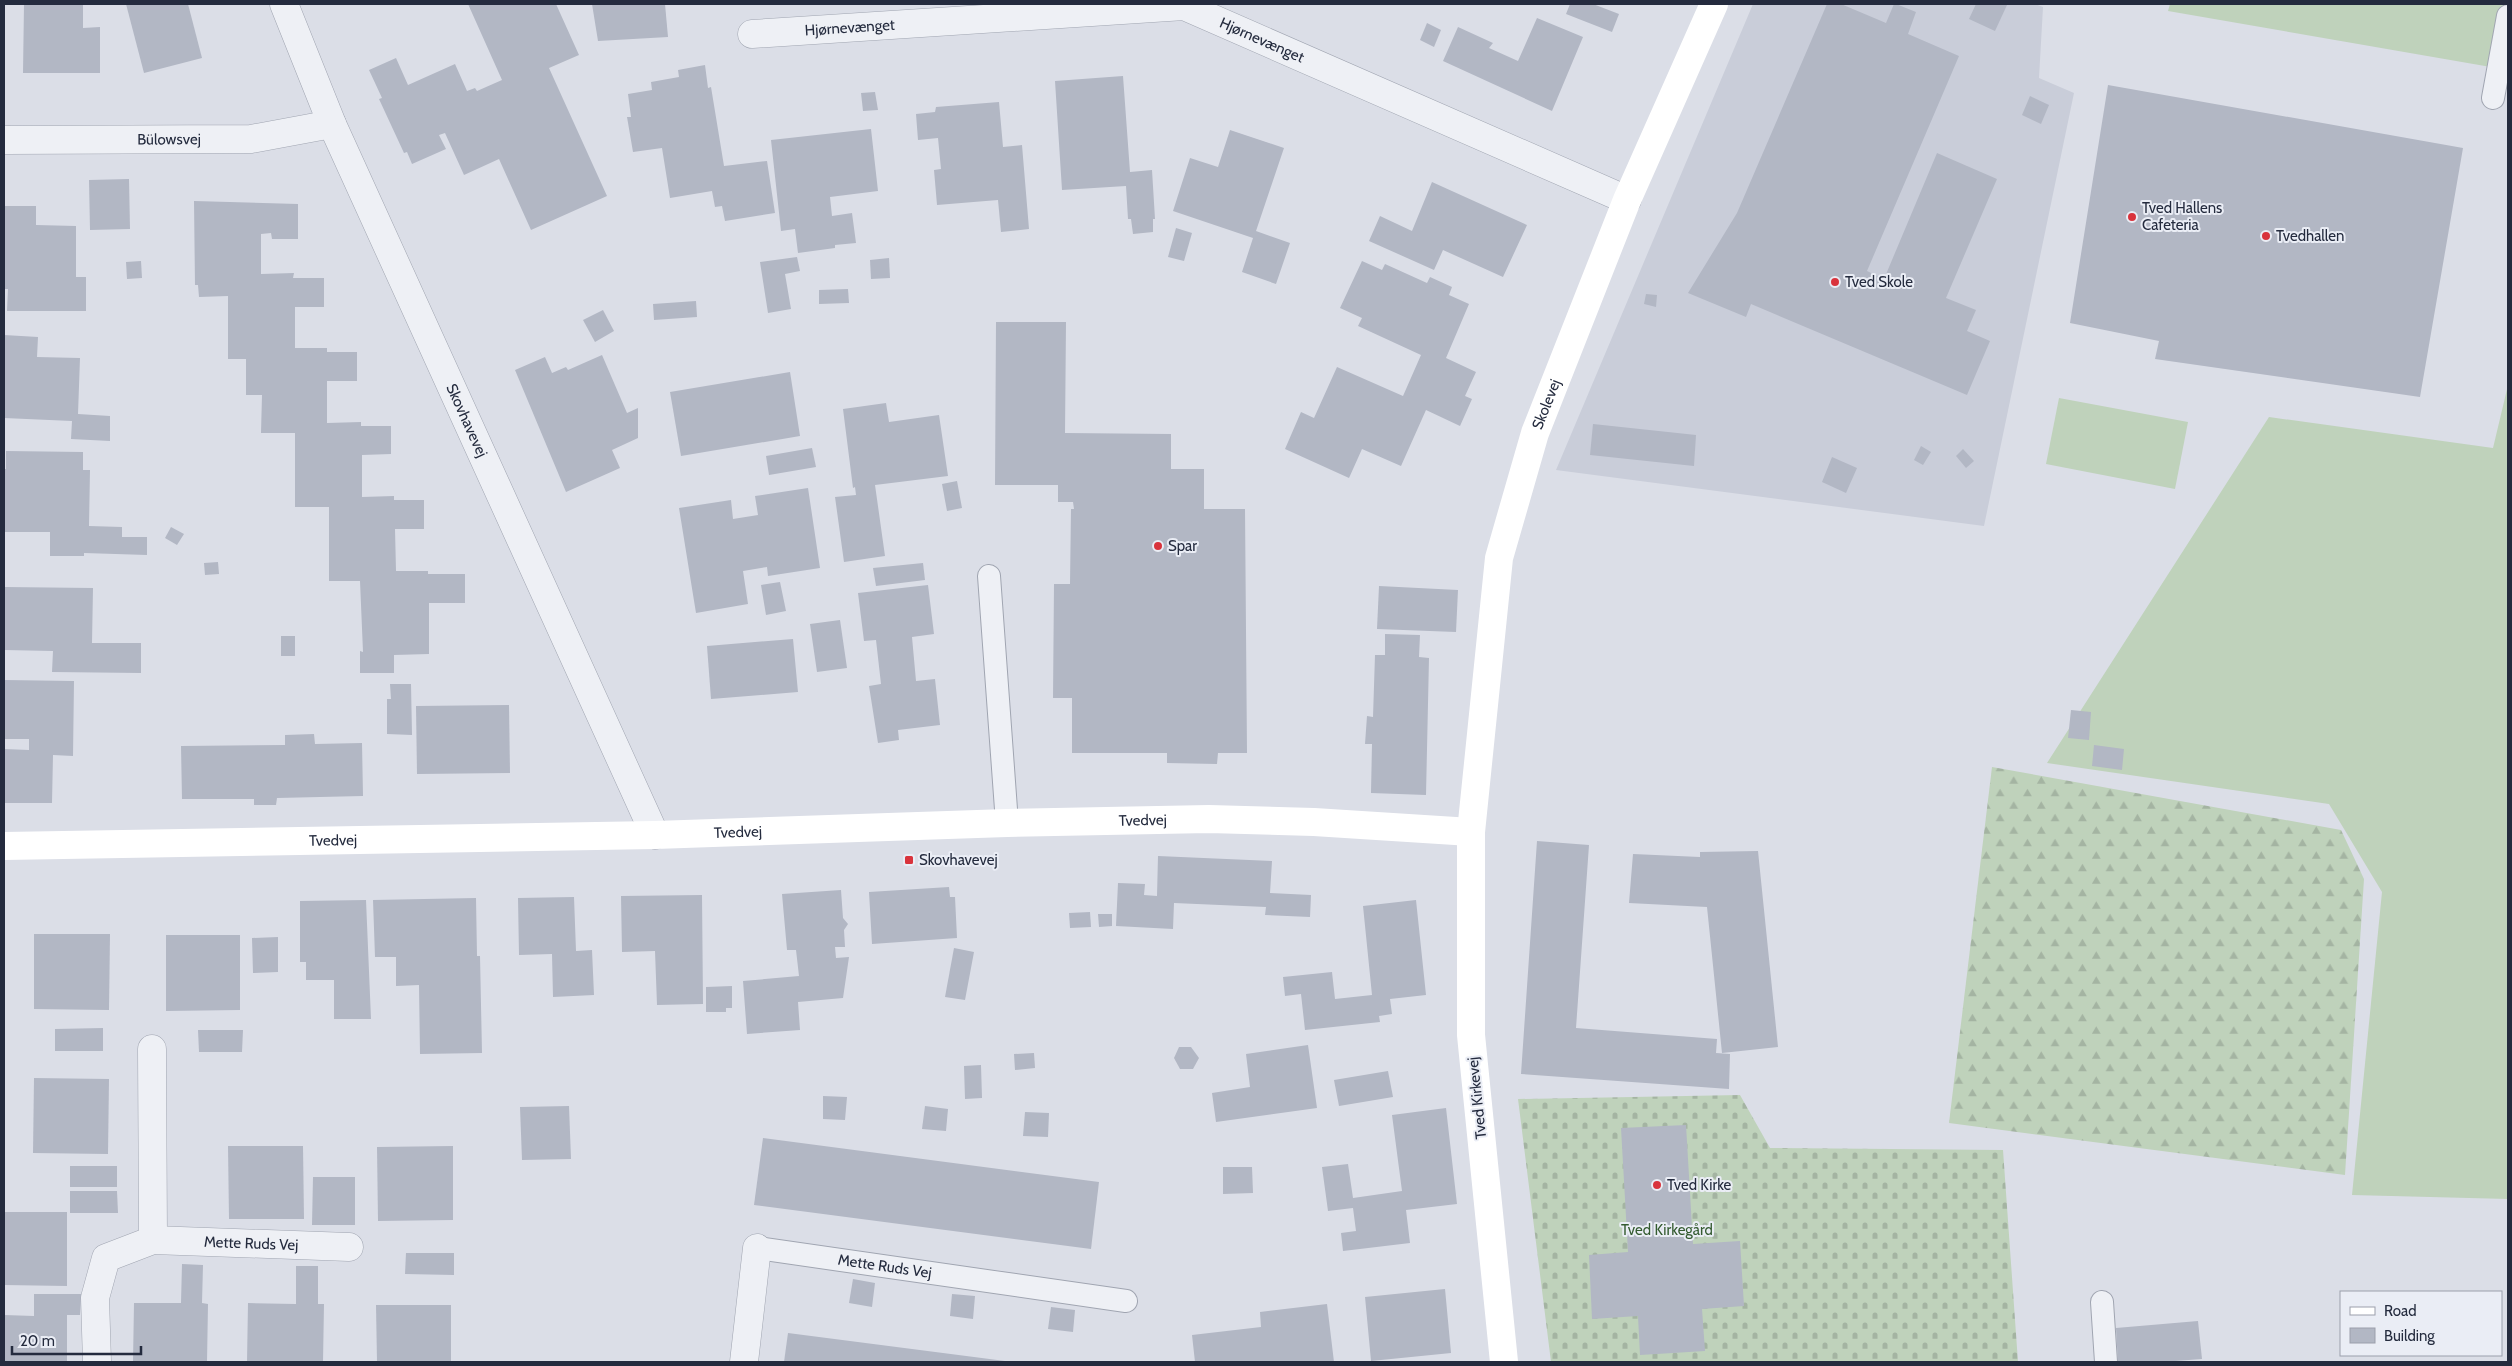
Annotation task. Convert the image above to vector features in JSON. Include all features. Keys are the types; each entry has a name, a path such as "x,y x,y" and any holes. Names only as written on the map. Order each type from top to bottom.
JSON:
{"street":[{"name":"Skovhavevej","path":"284,4 332,124 655,835"},
{"name":"Skolevej","path":"1471,832 1499,558 1535,433 1626,200 1714,4"},
{"name":"Hjørnevænget","path":"752,34 1184,6 1626,200"},
{"name":"Bülowsvej","path":"4,140 251,139 332,124"},
{"name":"Tvedvej","path":"4,846 655,835 1008,823 1209,819 1314,822 1471,832"},
{"name":"Tved Kirkevej","path":"1471,832 1471,1035 1504,1362"},
{"path":"152,1049 153,1240"},
{"name":"Mette Ruds Vej","path":"97,1362 95,1298 106,1258 153,1240 349,1247"},
{"name":"Mette Ruds Vej","path":"744,1362 757,1248"}],"lane":[{"path":"2493,98 2508,16"},
{"path":"989,576 1008,823"},
{"name":"Mette Ruds Vej","path":"757,1248 1126,1301"},
{"path":"2102,1302 2106,1362"}],"shaded area":[{"name":"Tved Skole","path":"1753,4 2035,4 2043,7 2039,78 2074,93 1984,526 1556,470"}],"green space":[{"path":"2170,4 2508,4 2508,70 2168,11"},
{"path":"2508,385 2508,1199 2352,1195 2382,892 2329,804 2047,763 2269,417 2493,448"},
{"path":"2059,398 2188,422 2175,489 2046,464"},
{"path":"1992,767 2341,830 2364,879 2345,1175 1949,1123"},
{"name":"Tved Kirkegård","path":"1740,1095 1770,1148 2003,1150 2018,1362 1551,1362 1518,1099"}],"building":[{"path":"24,4 83,4 83,28 100,27 100,73 23,73"},
{"path":"126,4 188,4 202,58 144,73"},
{"path":"468,4 556,4 579,55 549,68 607,196 531,230 499,159 464,175 445,133 439,135 446,149 412,164 407,152 404,153 379,99 382,98 369,70 396,58 408,85 455,64 467,91 475,88 477,91 502,80"},
{"path":"592,4 665,4 668,37 598,41"},
{"path":"1570,4 1593,4 1619,14 1612,32 1566,14"},
{"path":"1827,4 1841,4 1886,23 1894,4 1896,4 1916,12 1908,34 1959,56 1867,271 1884,279 1937,153 1997,179 1946,298 1976,310 1967,331 1990,341 1967,395 1751,304 1746,317 1688,293 1737,213"},
{"path":"1976,4 2007,5 1995,31 1969,19"},
{"path":"1537,18 1583,37 1552,111 1443,61 1458,27 1493,43 1489,48 1518,61"},
{"path":"1427,23 1441,30 1434,47 1420,40"},
{"path":"705,65 708,88 711,87 724,166 767,161 775,213 725,221 722,206 715,207 712,191 670,198 662,148 633,152 627,117 631,117 628,94 652,90 651,82 679,77 678,70"},
{"path":"1123,76 1130,172 1152,170 1155,219 1153,219 1153,232 1133,234 1131,219 1128,219 1126,186 1062,190 1055,81"},
{"name":"Tvedhallen","path":"2108,85 2463,148 2420,397 2155,359 2159,341 2070,323"},
{"path":"875,92 878,110 863,111 861,93"},
{"path":"2030,96 2049,105 2041,124 2022,115"},
{"path":"999,102 1003,147 1022,145 1029,229 1001,232 998,200 937,205 934,170 941,169 938,138 918,140 916,114 935,112 936,107"},
{"path":"871,129 878,191 830,197 832,216 852,213 856,243 835,245 835,248 798,253 795,229 781,231 771,140"},
{"path":"1230,130 1284,148 1256,231 1290,243 1276,284 1242,272 1253,238 1173,211 1190,158 1218,167"},
{"path":"129,179 130,229 90,230 89,180"},
{"path":"1432,182 1527,225 1503,277 1443,250 1434,270 1369,241 1380,216 1412,231"},
{"path":"194,201 298,204 298,239 272,239 271,233 261,234 261,274 294,273 293,278 324,278 324,307 295,307 295,348 327,348 327,352 357,352 357,381 327,381 327,423 361,422 361,426 391,426 391,454 362,455 362,497 394,496 394,500 424,500 424,529 395,529 396,571 428,571 428,574 465,574 465,603 429,603 429,654 394,655 394,673 360,673 360,651 363,652 360,581 329,581 329,507 295,507 295,433 261,433 262,395 246,395 246,359 228,359 228,296 199,297 198,285 195,285"},
{"path":"4,206 36,206 36,225 76,226 76,277 86,277 86,311 7,311 8,289 4,289"},
{"path":"1176,228 1192,233 1184,261 1168,257"},
{"path":"797,257 800,271 785,274 791,309 768,313 760,262"},
{"path":"889,258 890,278 871,279 870,260"},
{"path":"141,261 142,278 127,279 126,262"},
{"path":"1362,261 1382,270 1385,264 1427,283 1430,277 1452,287 1449,295 1469,304 1446,358 1476,372 1465,396 1472,399 1460,426 1426,410 1401,466 1362,449 1349,478 1285,449 1301,412 1314,418 1337,367 1403,396 1421,355 1358,326 1362,318 1340,308"},
{"path":"848,289 849,303 819,304 819,290"},
{"path":"1646,294 1657,295 1656,307 1644,304"},
{"path":"696,301 697,317 654,320 653,304"},
{"path":"603,310 614,331 595,342 583,320"},
{"name":"Spar","path":"996,322 1066,322 1065,433 1171,434 1171,469 1204,469 1204,509 1245,509 1247,753 1218,753 1217,764 1167,763 1167,753 1072,753 1072,698 1053,698 1054,584 1070,584 1071,509 1074,509 1073,502 1058,502 1058,485 995,485"},
{"path":"4,335 38,337 37,357 80,358 78,414 110,416 110,441 71,439 72,421 4,418"},
{"path":"602,355 627,413 638,408 638,438 612,450 620,468 566,492 515,370 545,357 552,373 566,367 568,370"},
{"path":"790,372 800,436 681,456 670,392"},
{"path":"886,403 889,422 939,415 948,476 875,485 885,556 844,562 835,497 856,495 855,487 853,488 843,409"},
{"path":"1593,424 1696,435 1694,466 1590,455"},
{"path":"1921,446 1931,452 1923,465 1914,460"},
{"path":"812,448 816,467 769,475 766,456"},
{"path":"1963,449 1974,461 1966,468 1956,456"},
{"path":"6,451 83,452 83,470 90,470 89,526 122,527 122,537 147,537 147,555 84,553 84,556 50,556 50,532 4,532 4,469 6,469"},
{"path":"1832,457 1857,468 1846,493 1822,482"},
{"path":"957,481 962,508 947,511 942,484"},
{"path":"808,488 820,568 768,576 767,567 743,571 748,604 696,613 679,508 731,500 733,519 758,515 755,496"},
{"path":"171,527 184,534 177,545 165,538"},
{"path":"218,562 219,574 205,575 204,563"},
{"path":"923,563 925,580 876,586 873,568"},
{"path":"780,582 786,611 766,615 761,585"},
{"path":"928,585 934,634 912,637 916,681 935,679 940,725 898,730 899,740 878,743 869,686 881,684 876,640 864,641 858,593"},
{"path":"1379,586 1458,590 1456,632 1377,629"},
{"path":"5,587 93,588 92,643 141,643 141,673 52,672 53,651 4,650"},
{"path":"840,620 847,668 817,672 810,624"},
{"path":"1385,634 1420,635 1419,657 1429,658 1426,795 1371,793 1372,744 1365,744 1367,716 1373,717 1375,655 1385,655"},
{"path":"281,636 295,636 295,656 281,656"},
{"path":"793,639 798,692 711,699 707,646"},
{"path":"4,680 74,681 73,756 53,755 52,803 4,803 4,749 29,750 29,739 4,739"},
{"path":"390,684 411,684 412,735 387,734 387,699 391,699"},
{"path":"509,705 510,773 417,774 416,706"},
{"path":"2071,710 2091,712 2089,740 2068,738"},
{"path":"314,734 315,744 362,743 363,796 277,798 276,805 254,805 254,799 182,799 181,746 285,745 285,735"},
{"path":"2094,745 2124,749 2122,770 2092,766"},
{"path":"1537,841 1589,845 1576,1028 1717,1039 1716,1053 1730,1054 1729,1089 1521,1074"},
{"path":"1758,851 1778,1047 1722,1053 1707,907 1629,903 1633,854 1700,857 1700,852"},
{"path":"1158,856 1272,861 1270,893 1311,895 1310,917 1265,915 1266,907 1174,903 1173,929 1116,926 1118,883 1145,884 1144,895 1157,896"},
{"path":"949,887 950,897 955,897 957,938 872,944 869,892"},
{"path":"841,890 843,918 848,924 844,930 845,947 835,947 836,958 849,957 843,998 798,1002 800,1030 747,1034 743,981 799,976 796,950 787,950 782,894"},
{"path":"702,895 703,1004 657,1005 655,951 622,952 621,896"},
{"path":"574,897 576,951 592,950 594,995 553,997 552,954 519,955 518,898"},
{"path":"476,898 477,956 480,956 482,1053 420,1054 419,985 396,986 396,957 375,957 373,900"},
{"path":"366,900 371,1019 334,1019 334,980 306,980 306,962 300,962 300,901"},
{"path":"1416,900 1426,995 1390,999 1392,1014 1379,1016 1380,1022 1305,1030 1301,994 1285,996 1283,977 1332,972 1335,999 1372,995 1363,906"},
{"path":"1090,912 1091,927 1070,928 1069,913"},
{"path":"1098,914 1112,914 1112,926 1099,927"},
{"path":"34,934 110,934 109,1010 34,1009"},
{"path":"166,935 240,935 240,1010 166,1011"},
{"path":"278,937 278,972 253,973 252,938"},
{"path":"954,948 974,952 965,1000 945,997"},
{"path":"732,986 732,1008 726,1008 726,1012 706,1012 706,987"},
{"path":"103,1028 103,1051 55,1051 55,1029"},
{"path":"198,1030 243,1030 242,1052 199,1052"},
{"path":"1308,1045 1317,1108 1216,1122 1212,1093 1250,1087 1246,1054"},
{"path":"1179,1047 1191,1047 1199,1058 1193,1069 1180,1069 1174,1058"},
{"path":"1034,1053 1035,1068 1015,1070 1014,1054"},
{"path":"981,1065 982,1098 965,1099 964,1066"},
{"path":"1388,1071 1393,1097 1339,1106 1334,1080"},
{"path":"34,1078 109,1079 108,1154 33,1153"},
{"path":"823,1096 847,1097 845,1120 823,1119"},
{"path":"569,1106 571,1159 522,1160 520,1107"},
{"path":"925,1106 948,1109 946,1131 922,1129"},
{"path":"1446,1108 1457,1204 1406,1210 1410,1243 1343,1251 1341,1233 1356,1231 1353,1208 1328,1211 1322,1167 1348,1164 1353,1198 1402,1191 1392,1115"},
{"path":"1025,1112 1049,1113 1048,1137 1023,1136"},
{"name":"Tved Kirke","path":"1686,1125 1693,1244 1740,1241 1744,1306 1702,1309 1705,1351 1640,1355 1638,1316 1592,1319 1589,1255 1628,1252 1621,1128"},
{"path":"763,1138 1099,1182 1091,1249 754,1205"},
{"path":"228,1146 303,1146 304,1219 229,1219"},
{"path":"453,1146 453,1220 378,1221 377,1147"},
{"path":"70,1166 117,1166 117,1187 70,1187"},
{"path":"1223,1167 1252,1167 1253,1193 1223,1194"},
{"path":"313,1177 355,1177 355,1225 312,1225"},
{"path":"70,1191 117,1191 118,1213 70,1213"},
{"path":"4,1212 67,1212 67,1286 4,1285"},
{"path":"406,1253 454,1253 454,1275 405,1274"},
{"path":"182,1264 203,1265 202,1303 208,1304 207,1362 133,1362 134,1303 181,1303"},
{"path":"296,1266 318,1266 318,1304 324,1304 323,1362 247,1362 248,1303 296,1304"},
{"path":"853,1279 875,1283 872,1307 849,1303"},
{"path":"1445,1289 1451,1353 1371,1361 1365,1297"},
{"path":"34,1294 81,1294 80,1315 67,1315 67,1362 4,1362 4,1315 34,1316"},
{"path":"952,1294 975,1296 973,1319 950,1316"},
{"path":"1327,1304 1334,1362 1195,1362 1192,1335 1261,1327 1260,1312"},
{"path":"376,1305 451,1305 451,1362 377,1362"},
{"path":"1051,1307 1075,1310 1073,1332 1048,1329"},
{"path":"2198,1321 2202,1359 2162,1362 2118,1362 2116,1328"},
{"path":"788,1333 1005,1361 1005,1362 784,1362"}],"place":[{"name":"Tved Hallens Cafeteria","path":"2132,217"},
{"name":"Tvedhallen","path":"2266,236"},
{"name":"Tved Skole","path":"1835,282"},
{"name":"Spar","path":"1158,546"},
{"name":"Skovhavevej","path":"909,860"},
{"name":"Tved Kirke","path":"1657,1185"}]}
